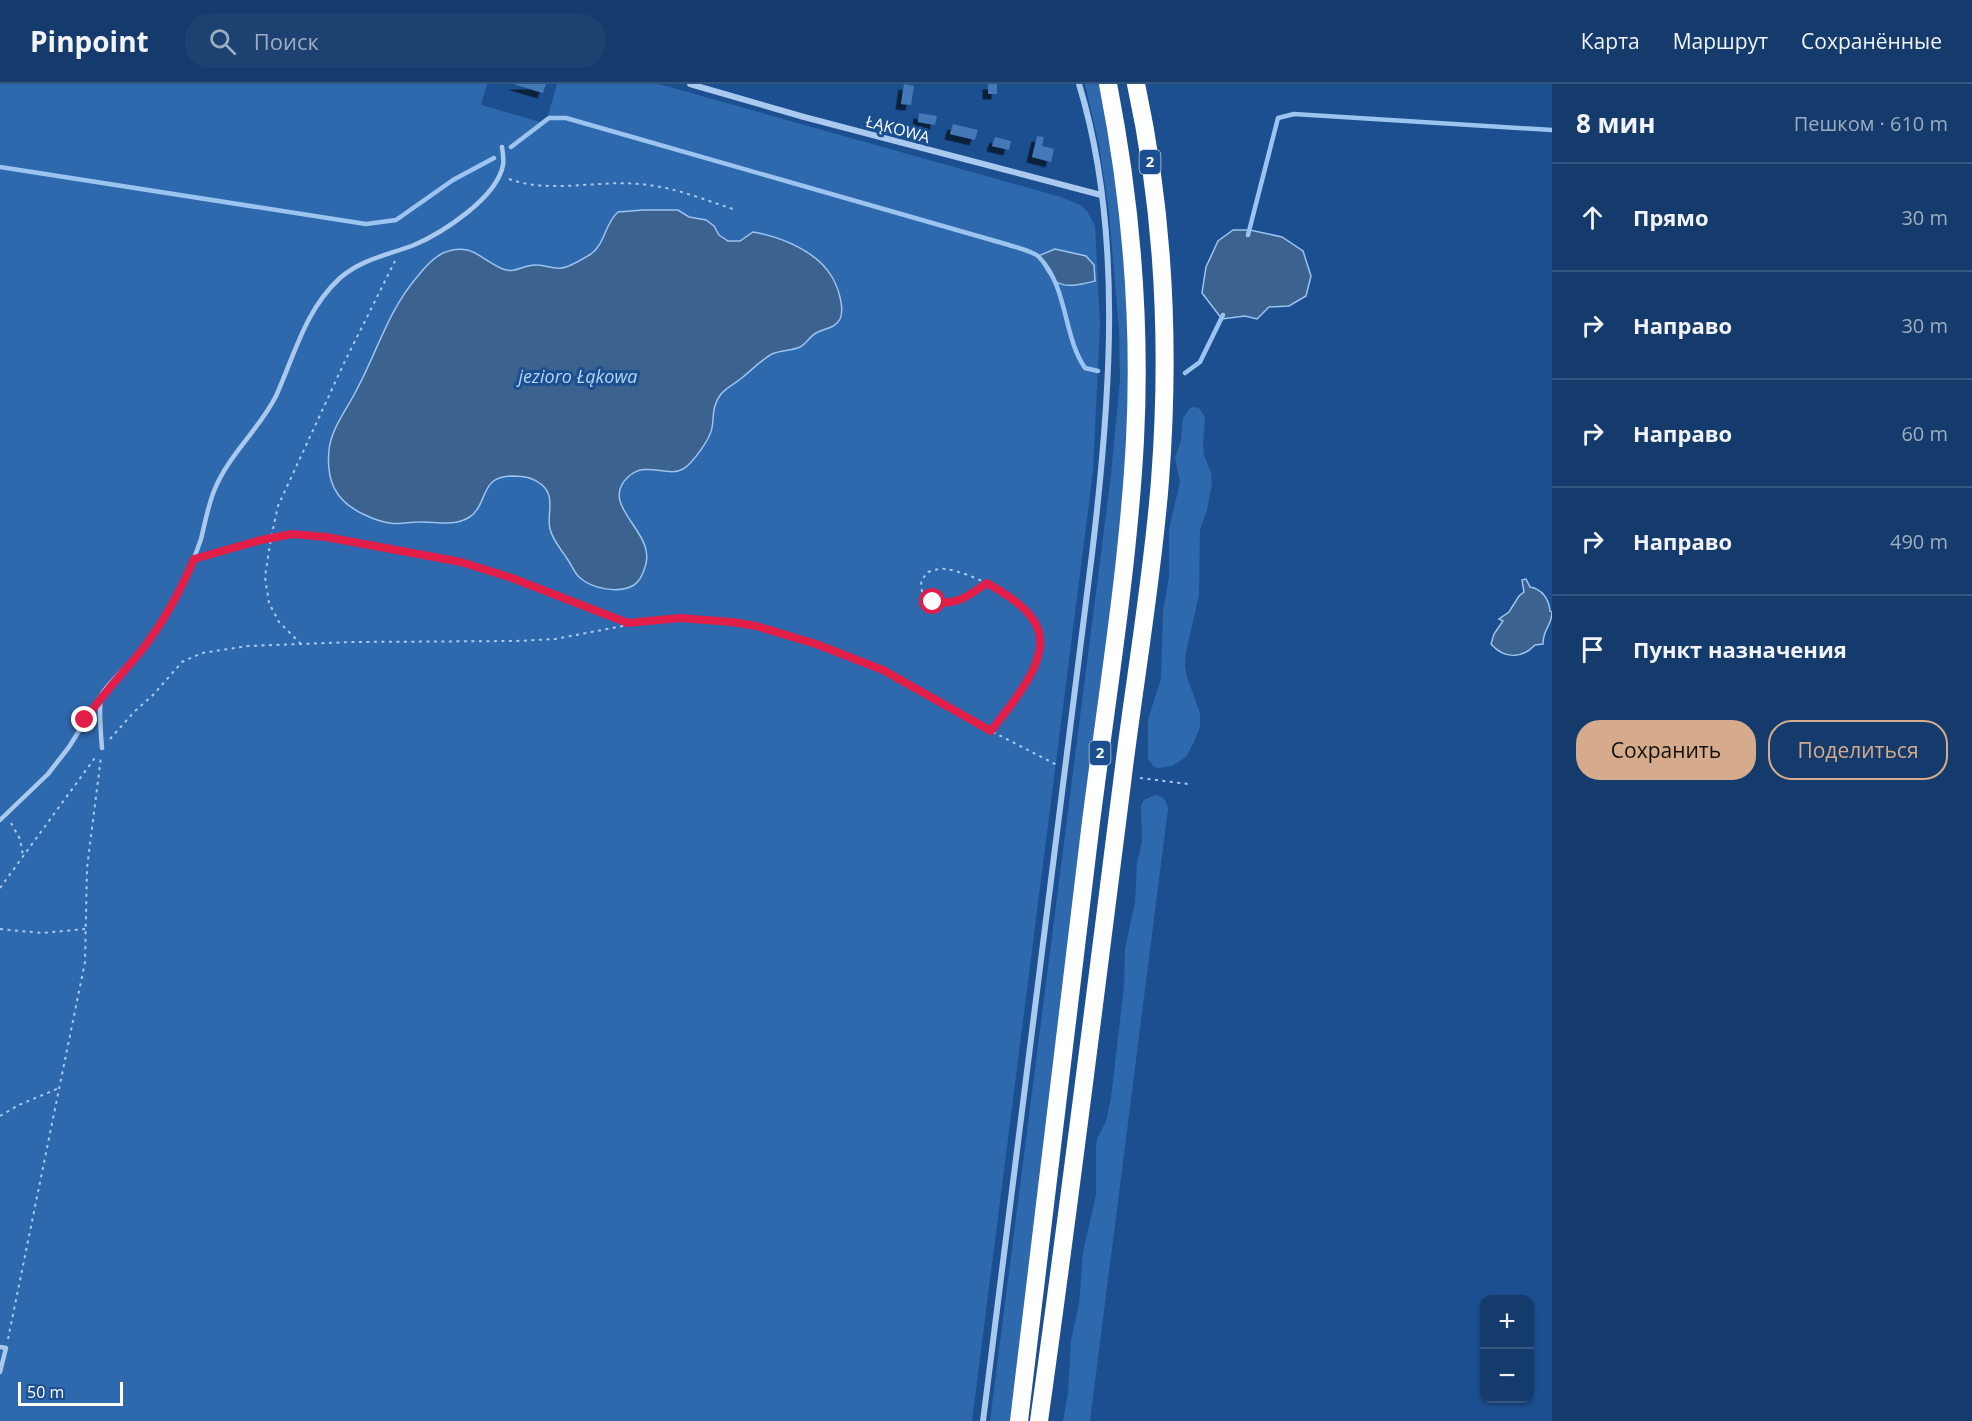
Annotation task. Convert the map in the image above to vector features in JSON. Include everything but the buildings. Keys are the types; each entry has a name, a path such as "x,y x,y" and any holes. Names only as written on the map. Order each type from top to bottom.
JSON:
{"highway":[{"name":"2","path":"1019,1421 1049,1146 1124,567 1133,461 1136,354 1133,264 1123,169 1108,84"},
{"name":"2","path":"1038,1421 1076,1154 1122,776 1150,574 1163,429 1163,333 1159,259 1152,178 1136,84"}],"street":[{"name":"ŁĄKOWA","path":"690,84 804,117 1101,195"},
{"path":"983,1421 1100,486 1107,396 1108,313 1101,195 1092,140 1078,84"}],"lane":[{"path":"0,820 48,774 69,747 102,695 140,652 173,604 194,559 214,491 225,469 258,425 273,400 315,305 327,290 362,263 401,250 457,221 484,197 500,173 503,165 502,147"},
{"path":"102,695 100,725 102,748"},
{"path":"0,1347 6,1348 0,1372"}],"path":[{"path":"500,173 510,179 536,185 649,184 733,209"},
{"path":"301,644 279,622 269,603 265,577 278,506 364,321 401,250"},
{"path":"194,559 292,534 326,537 461,562 512,578 628,623"},
{"path":"987,583 964,599 947,604 933,602 922,593 921,581 928,572 943,568 960,572 987,583 1017,602 1035,621 1040,640 1039,654 1033,672 991,731"},
{"path":"0,888 102,748 182,662 202,653 248,646 555,639 628,623 680,618 732,622 786,634 883,670 991,731 1065,769"},
{"path":"6,1348 85,962 87,868 102,748"},
{"path":"1122,776 1188,784"},
{"path":"6,815 20,840 23,856"},
{"path":"0,929 42,933 86,929"},
{"path":"0,1116 59,1088"}],"shaded area":[{"path":"0,84 487,84 481,105 540,122 548,116 557,84 659,84 1061,197 1080,205 1087,211 1095,226 1100,324 1093,472 972,1421 0,1421"},
{"path":"1085,84 1102,84 1126,250 1129,428 1123,514 1012,1421 990,1421 1111,475 1120,379 1119,330 1109,212 1099,145"},
{"path":"1190,408 1200,409 1205,418 1204,455 1211,473 1212,484 1200,530 1199,595 1185,665 1200,713 1200,727 1186,757 1172,766 1159,768 1154,767 1148,759 1148,719 1161,679 1163,611 1169,577 1169,529 1180,482 1175,458 1181,440 1183,418"},
{"path":"1155,795 1164,800 1168,809 1090,1421 1063,1421 1068,1393 1071,1340 1079,1305 1083,1252 1096,1195 1097,1139 1106,1121 1111,1098 1124,986 1125,949 1135,902 1137,862 1142,842 1141,806 1144,800"}],"water":[{"name":"jezioro Łąkowa","path":"678,210 689,217 706,220 714,226 719,235 728,241 740,241 753,232 775,237 797,247 817,260 832,277 842,309 840,319 835,325 811,336 800,347 768,356 723,392 716,402 708,438 687,466 670,472 642,470 628,477 620,488 619,498 647,554 643,572 634,585 621,589 606,589 591,585 579,577 551,533 550,502 547,491 544,486 527,477 511,476 493,481 475,513 456,522 397,524 376,520 345,503 331,480 328,461 330,442 398,304 429,264 443,253 461,249 475,253 508,270 532,265 562,268 596,250 610,222 618,212"},
{"path":"1233,230 1250,230 1282,237 1303,251 1311,276 1306,296 1289,306 1269,307 1257,319 1245,316 1222,319 1202,293 1206,267 1218,241"},
{"path":"1055,249 1086,256 1094,265 1095,281 1064,285 1055,281 1038,256"},
{"path":"1526,579 1530,587 1544,595 1552,612 1551,621 1544,634 1543,644 1535,645 1519,655 1507,655 1491,644 1494,634 1503,621 1499,619 1509,612 1524,592 1522,580"}],"waterway":[{"path":"1248,235 1278,118 1294,114 1552,130"},
{"path":"511,147 549,118 566,118 1029,251 1039,257 1055,282 1073,341 1085,368 1098,371"},
{"path":"0,167 366,224 396,220 453,180 494,158"},
{"path":"1185,373 1200,362 1223,315"}],"route":[{"path":"85,720 102,695 140,652 157,628 173,604 194,559 261,540 292,534 326,537 461,562 512,578 628,623 680,618 705,619 756,626 786,634 848,655 883,670 991,731 1033,672 1039,654 1040,640 1035,621 1017,602 987,583 964,599 947,604 933,602"}]}
